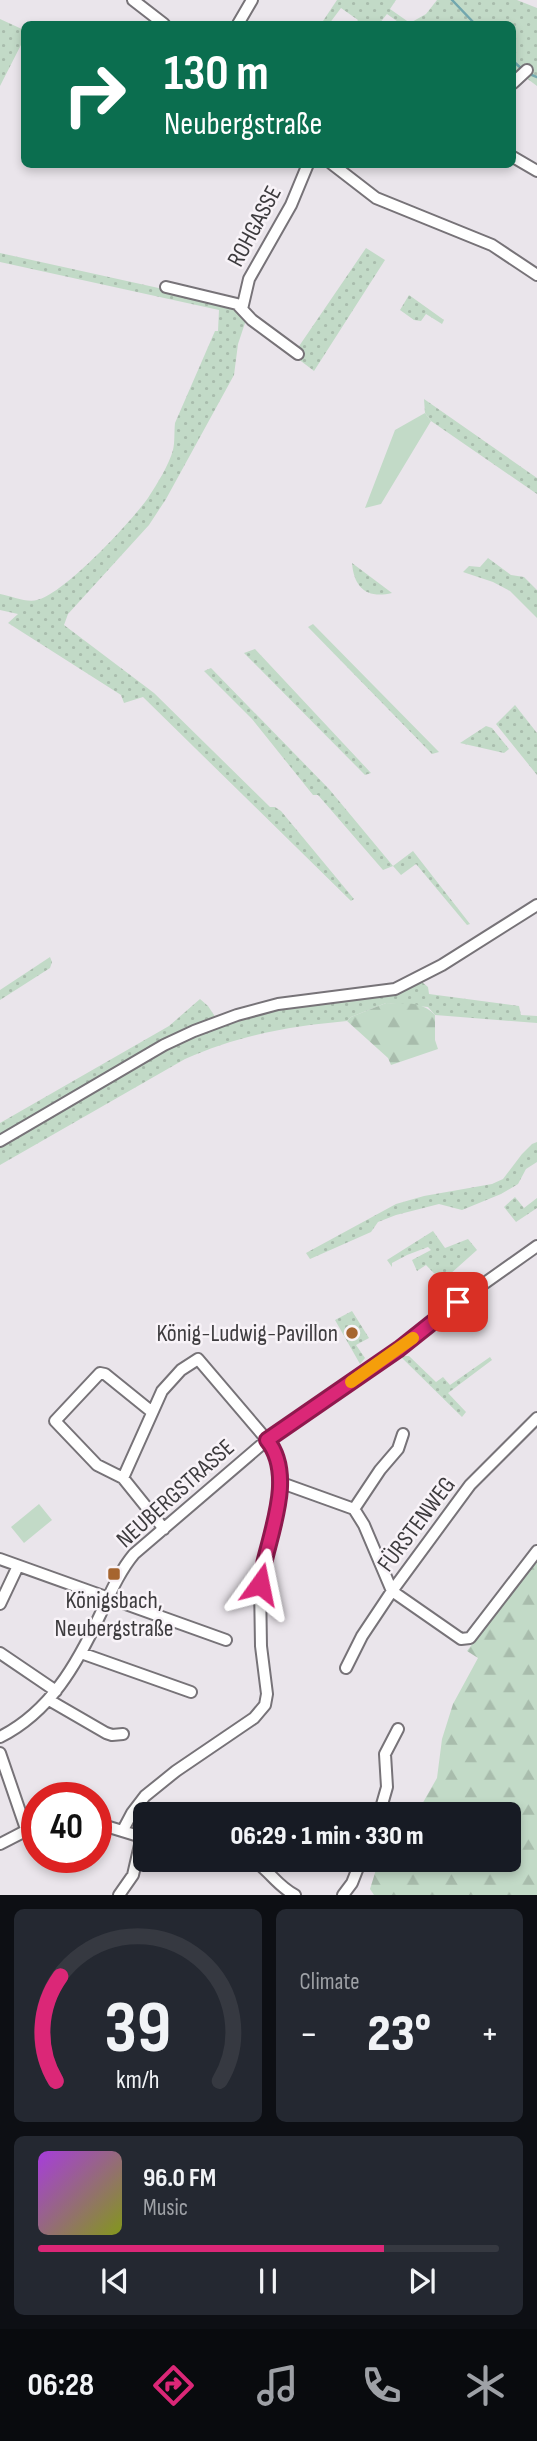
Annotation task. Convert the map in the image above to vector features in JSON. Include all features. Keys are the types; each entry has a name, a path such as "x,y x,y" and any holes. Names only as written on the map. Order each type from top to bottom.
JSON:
{"street":[{"path":"133,0 160,21"},
{"path":"240,21 252,0"},
{"path":"516,159 537,171"},
{"name":"ROHGASSE","path":"242,309 249,279 291,205 306,168"},
{"path":"337,168 376,198 492,245 537,275"},
{"path":"166,287 231,302 298,354"},
{"path":"0,1141 164,1045 194,1031 237,1014 278,1004 385,992 403,986 461,954 537,905"},
{"name":"NEUBERGSTRASSE","path":"0,1737 32,1717 52,1695 81,1653 128,1561 267,1440 399,1349 458,1302 537,1246"},
{"path":"123,1478 162,1391 181,1370 198,1359 267,1440 275,1453 279,1482 275,1521 260,1584 261,1646 267,1694 265,1705 254,1718 176,1771 145,1796 123,1830"},
{"path":"152,1412 102,1373 56,1418 56,1424 97,1465 123,1478 164,1529"},
{"name":"FÜRSTENWEG","path":"346,1668 362,1636 392,1591 470,1485 537,1419"},
{"path":"354,1509 380,1469 401,1444 404,1434"},
{"path":"279,1482 354,1509 364,1525 392,1591 455,1636 466,1640 537,1551"},
{"path":"0,1559 226,1640"},
{"path":"0,1604 18,1566"},
{"path":"0,1653 52,1695 106,1733 123,1734"},
{"path":"81,1653 191,1692"},
{"path":"383,1802 387,1787 385,1754 398,1730"},
{"path":"0,1753 21,1803"},
{"path":"112,1827 133,1834"},
{"path":"0,1844 21,1832"},
{"path":"119,1895 134,1872"},
{"path":"268,1872 286,1891 295,1895"},
{"path":"343,1895 356,1872"}],"green space":[{"path":"337,0 396,0 390,9 407,21 397,21 387,14 381,21 357,21 341,8 331,21 323,21"},
{"path":"437,0 517,0 537,8 537,86 516,70 516,21 414,21 426,14"},
{"path":"0,19 21,29 21,45 0,86"},
{"path":"366,248 385,260 314,371 293,355"},
{"path":"0,253 222,302 238,310 246,320 238,344 234,375 166,499 149,525 68,614 64,625 154,693 270,807 281,811 354,899 351,901 143,697 124,703 121,695 8,623 18,614 0,610 0,594 33,601 49,595 63,585 113,539 148,498 171,456 175,423 215,331 218,331 219,310 0,262"},
{"path":"409,295 444,320 442,324 426,314 421,321 414,320 400,310"},
{"path":"424,399 537,478 537,494 431,421 425,413"},
{"path":"425,413 431,421 381,504 365,508 395,430"},
{"path":"488,558 511,575 524,577 537,590 537,618 510,591 463,572 469,566 480,567"},
{"path":"352,563 392,593 375,594 363,590 353,572"},
{"path":"313,624 439,752 432,754 308,627"},
{"path":"255,649 371,773 365,775 244,653"},
{"path":"211,668 329,789 393,866 383,870 318,795 313,795 252,719 204,671"},
{"path":"515,705 537,733 537,775 496,724"},
{"path":"486,726 492,728 509,749 504,753 460,743"},
{"path":"413,851 470,924 467,925 416,864 401,875 393,866"},
{"path":"50,957 50,968 0,1000 0,990"},
{"path":"422,982 428,987 429,994 519,1006 521,1015 537,1016 537,1023 435,1015 428,1007 386,1003 347,1021 285,1029 245,1038 185,1059 0,1165 0,1146 96,1088 195,1036 285,1006 384,994"},
{"path":"200,999 216,1018 0,1136 0,1123 169,1026"},
{"path":"386,1003 412,1004 430,1010 435,1015 435,1040 438,1049 391,1065 388,1058 347,1021"},
{"path":"537,1142 537,1162 526,1169 518,1184 501,1194 462,1210 439,1204 396,1215 378,1222 371,1232 310,1259 306,1253 396,1204 424,1196 492,1184 503,1179 522,1154"},
{"path":"515,1197 524,1208 537,1198 537,1208 516,1222 504,1207"},
{"path":"433,1231 445,1248 468,1239 477,1250 449,1275 456,1282 466,1278 469,1286 455,1295 426,1265 417,1271 412,1260 431,1250 428,1247 392,1263 392,1267 387,1260"},
{"path":"352,1311 369,1338 356,1345 365,1358 360,1364 335,1320"},
{"path":"400,1356 409,1356 436,1382 443,1377 450,1385 490,1357 492,1360 448,1393 466,1412 462,1417"},
{"path":"39,1504 52,1520 24,1543 11,1527"},
{"path":"537,1559 537,1895 374,1895 370,1889 375,1872 521,1872 521,1802 423,1802 437,1778 442,1739 453,1704 478,1658 467,1651"}],"waterway":[{"path":"452,0 472,21"},
{"path":"516,64 522,69"},
{"path":"527,73 537,77"}],"slow traffic":[{"path":"351,1382 413,1338"}],"place":[{"name":"König-Ludwig-Pavillon","path":"352,1333"},
{"name":"Königsbach, Neubergstraße","path":"114,1574"}],"route":[{"path":"260,1584 273,1533 279,1482 278,1462 273,1447 267,1440 399,1349 458,1302"}]}
